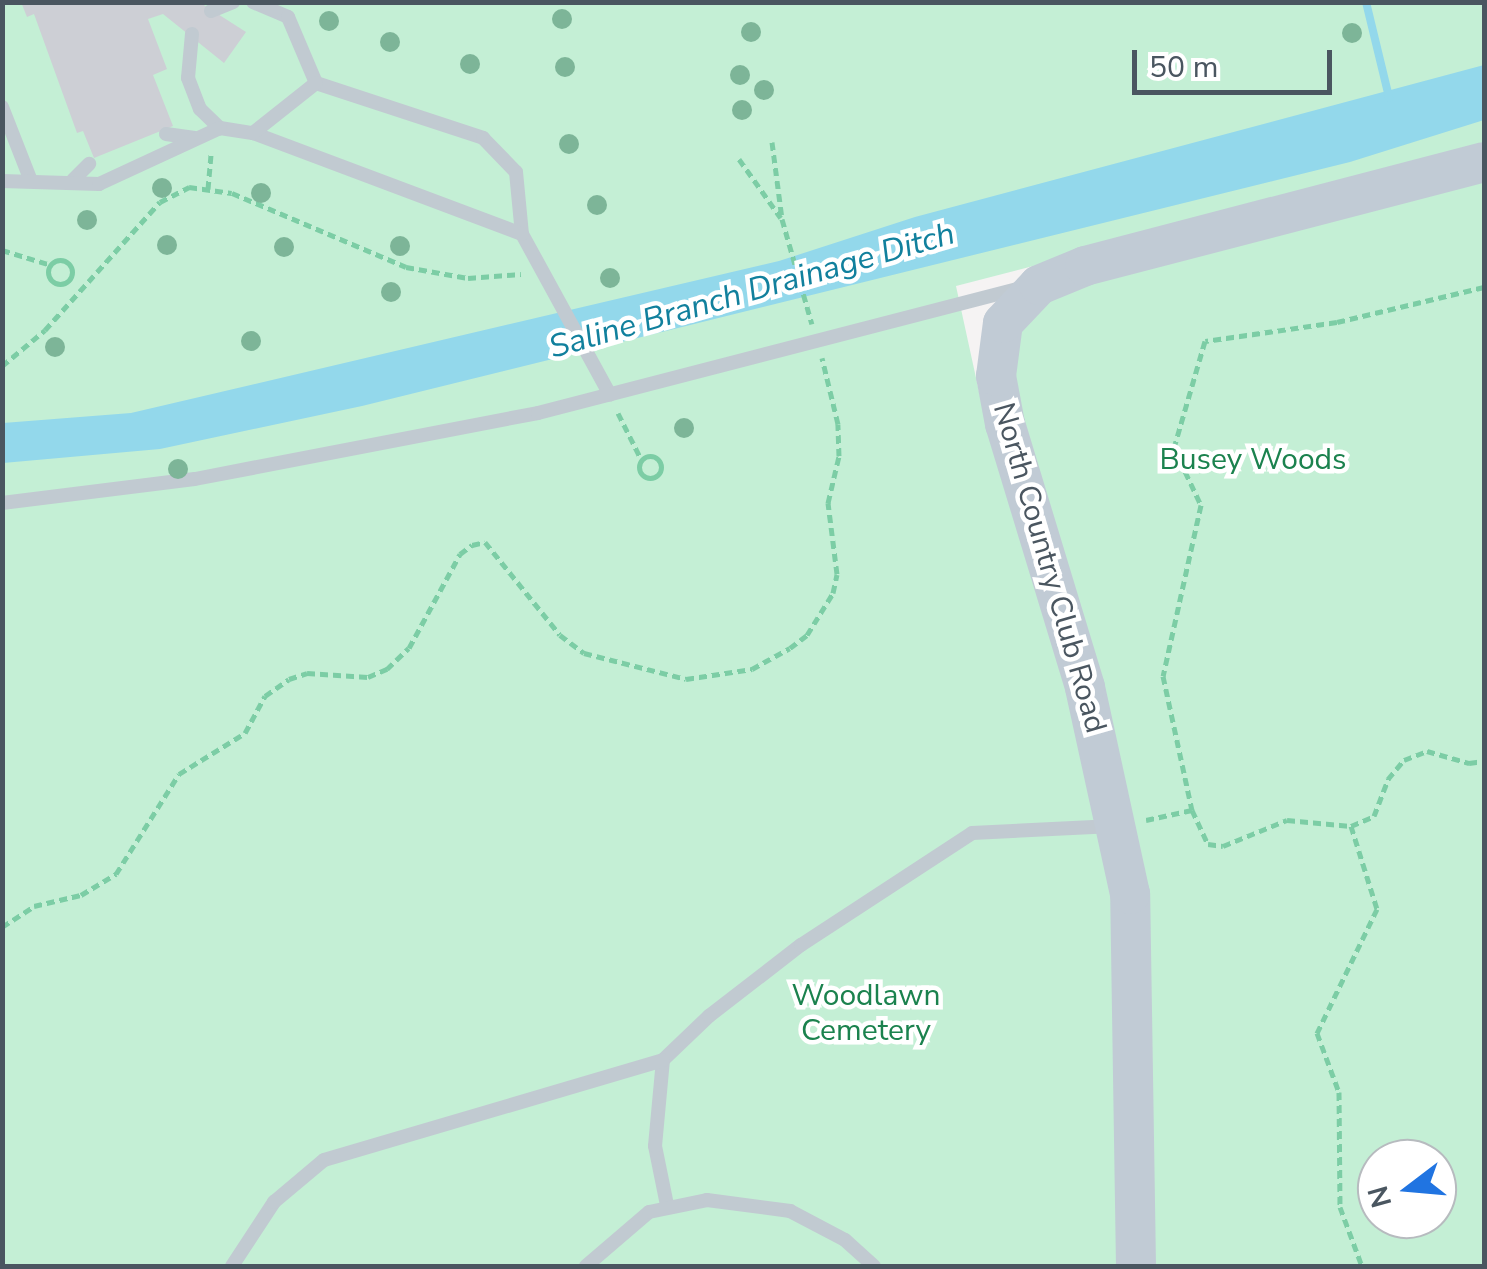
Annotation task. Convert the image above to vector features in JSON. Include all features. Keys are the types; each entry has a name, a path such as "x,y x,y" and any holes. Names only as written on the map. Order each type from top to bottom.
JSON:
{"street":[{"name":"North Country Club Road","path":"1136,1266 1130,894 1118,826 996,376 1003,324 1039,284 1085,266 1484,162"}],"lane":[{"path":"211,11 233,2"},
{"path":"253,2 288,17 316,83 483,138 516,172 522,234 600,369 610,395"},
{"path":"192,34 188,78 200,110 217,130"},
{"path":"252,133 316,83"},
{"path":"2,107 31,181"},
{"path":"2,181 73,180 99,184 217,130 252,133 522,234"},
{"path":"166,134 195,138"},
{"path":"73,180 89,164"},
{"path":"2,503 195,479 610,395 1039,284"},
{"path":"232,1266 274,1202 324,1160 663,1060 801,944 949,844 997,828 1118,826"},
{"path":"663,1060 655,1146 668,1205"},
{"path":"586,1266 626,1226 668,1205 707,1200 790,1211 845,1240 874,1266"}],"path":[{"path":"208,190 217,130"},
{"path":"772,142 782,219 814,332"},
{"path":"740,159 782,219"},
{"path":"2,366 160,202 189,187 232,192 406,268 498,279 543,268"},
{"path":"2,250 51,265 70,264 70,279 80,288"},
{"path":"51,265 53,281 70,279"},
{"path":"1484,287 1337,322 1205,340 1197,354 1174,448 1201,504 1163,676 1192,810 1208,844 1223,846 1287,820 1352,826 1374,816 1388,779 1404,760 1427,752 1484,761"},
{"path":"2,927 34,906 81,895 116,874 179,774 244,733 265,696 290,679 307,674 368,677 387,668 409,648 460,554 472,545 485,542 560,634 584,654 686,679 752,669 790,648 824,607 836,574 828,503 839,456 838,424 823,360"},
{"path":"610,395 641,460 644,476 658,474 657,459 641,460"},
{"path":"1118,826 1192,810"},
{"path":"1352,826 1377,909 1317,1033 1339,1092 1340,1207 1362,1266"}],"green space":[{"name":"Woodlawn Cemetery","path":"2,3 1484,3 1484,149 956,286 983,410 1082,740 1115,903 1121,1266 3,1266"},
{"name":"Busey Woods","path":"1484,162 1484,1266 1136,1266 1134,973 1005,424 1017,303"}],"water":[{"name":"Saline Branch Drainage Ditch","path":"1484,65 1484,120 1350,162 362,406 160,449 3,463 3,423 131,413 779,261 915,217"}],"building":[{"path":"21,2 199,2 246,32 224,63 163,14 148,19 167,69 153,75 173,126 94,158 83,131 77,133 34,14 27,17"}],"waterway":[{"path":"1366,2 1389,97"}]}
